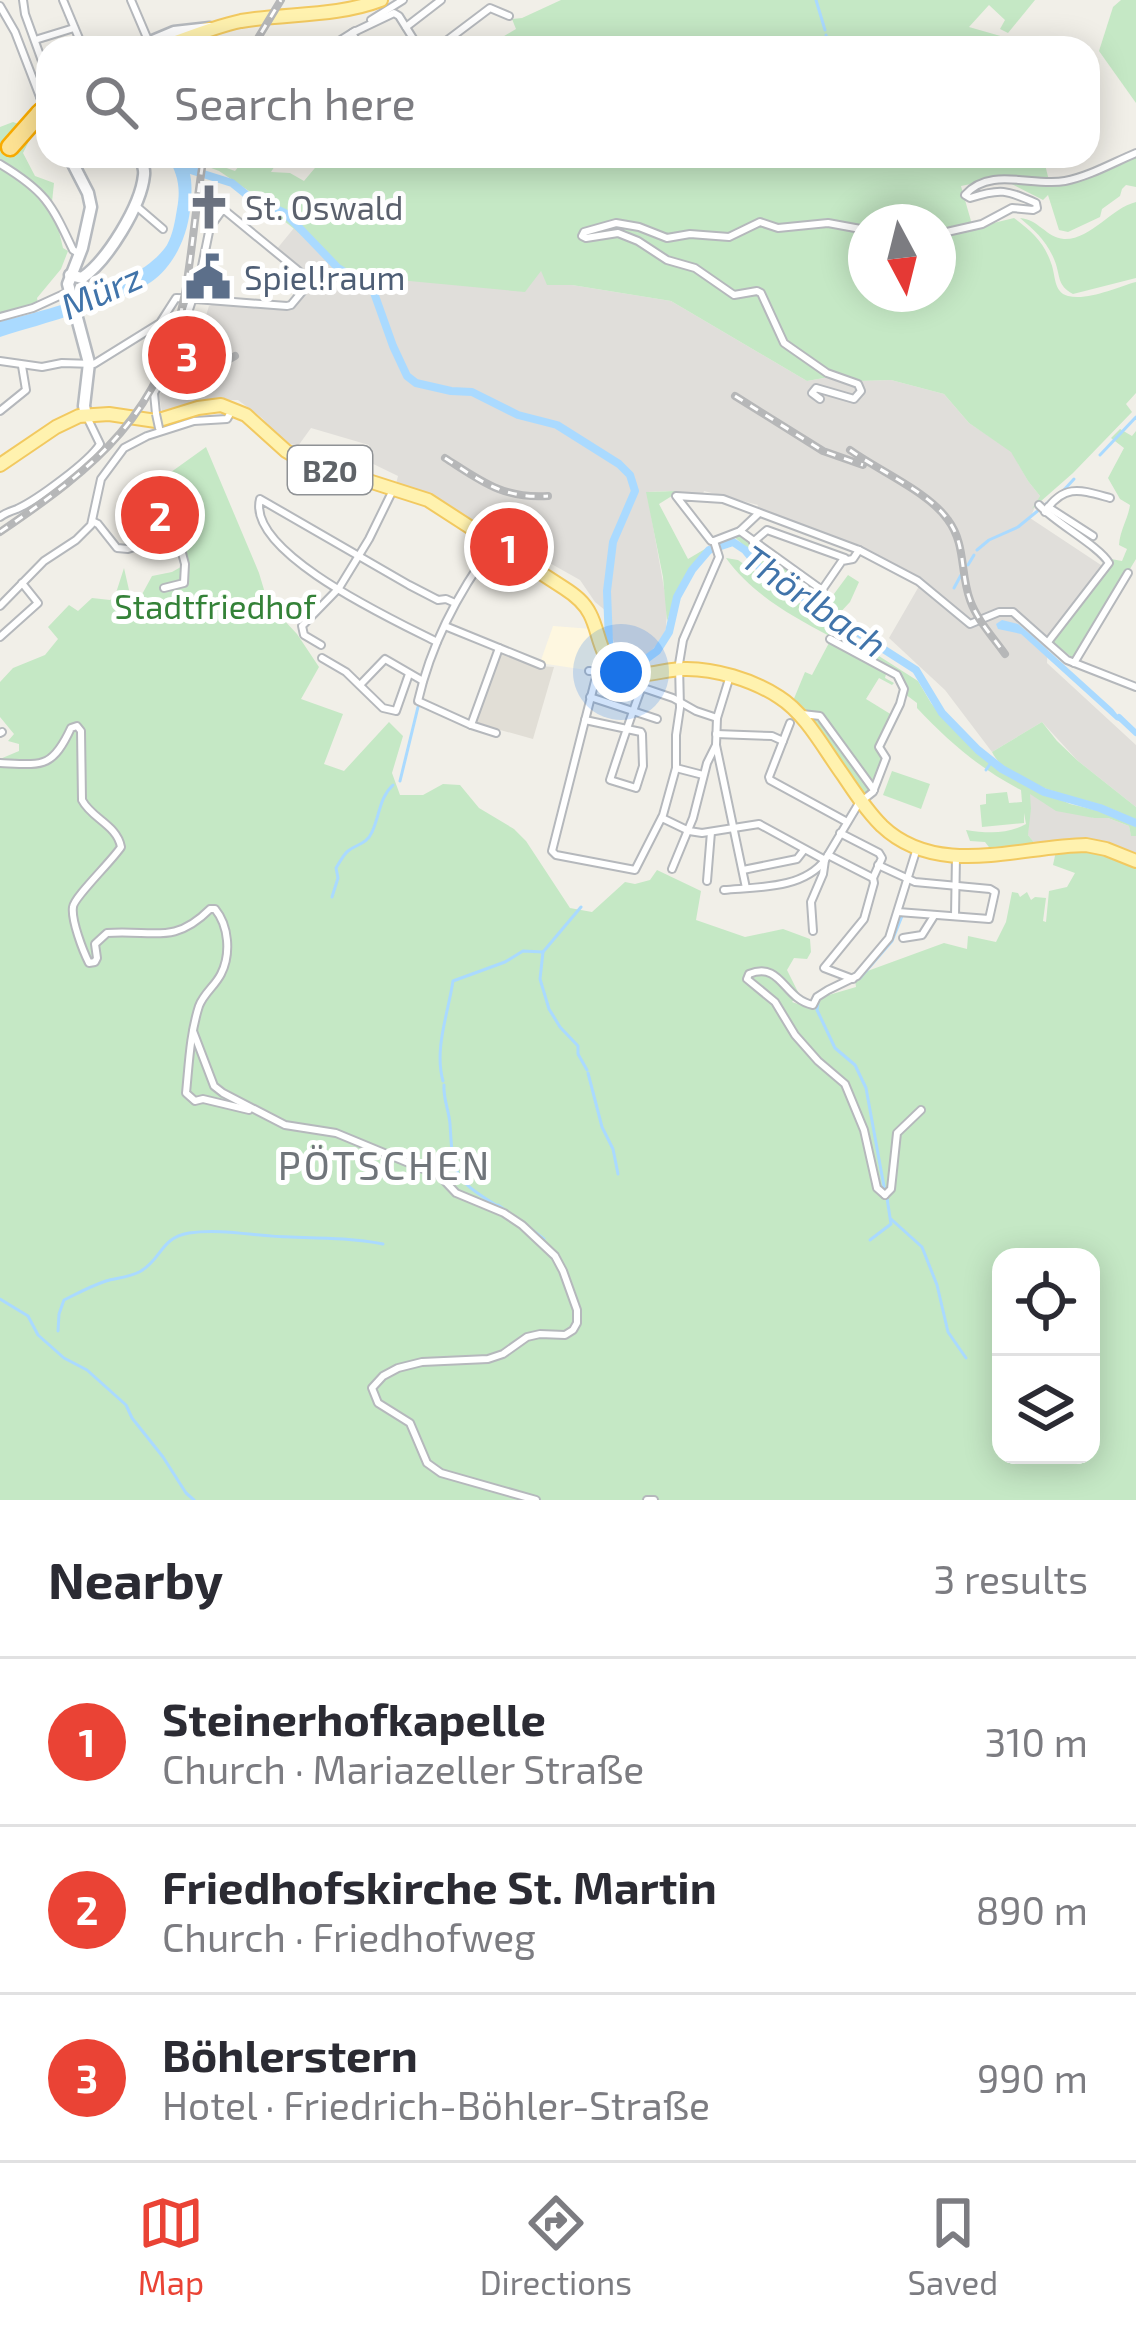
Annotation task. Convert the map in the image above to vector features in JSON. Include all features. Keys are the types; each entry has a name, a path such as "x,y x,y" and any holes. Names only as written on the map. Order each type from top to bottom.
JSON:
{"highway":[{"path":"5,155 36,117"}],"main road":[{"path":"191,36 241,21 338,11 381,0"},
{"path":"0,465 56,428 86,415 109,413 156,421 208,406 232,408"},
{"name":"B20","path":"232,408 300,459 428,500 578,598 591,615 607,658 617,668 633,674 710,671 772,693 886,830 917,848 956,856 1086,845 1136,861"}],"street":[{"path":"63,0 78,36"},
{"path":"131,0 158,36"},
{"path":"347,36 403,0"},
{"path":"406,27 441,0"},
{"path":"26,1 25,14 36,45"},
{"path":"0,6 36,86"},
{"path":"453,36 490,8 509,16"},
{"path":"352,33 394,13 412,36"},
{"path":"47,36 74,28"},
{"path":"191,36 214,28"},
{"path":"1100,168 1136,153"},
{"path":"5,155 46,197 73,250 80,254"},
{"path":"0,517 99,448 84,406 88,364 69,295 70,275 92,207 75,168"},
{"path":"70,275 83,277 101,262 134,205 144,168"},
{"path":"956,230 982,224 1012,208 1037,208 1036,203 1004,191 965,195 978,183 1007,178 1070,180 1099,168"},
{"path":"134,205 163,229"},
{"path":"0,362 22,366 100,362 148,333 165,318 176,298 192,298 287,306 311,281 224,209 210,227 192,298 154,393 159,430"},
{"path":"820,399 812,393 816,388 854,399 861,391 857,384 827,373 784,343 757,290 734,295 695,268 667,260 618,232 582,236 616,223 667,238 690,234 730,237 760,222 778,228 828,223 848,227"},
{"path":"0,317 69,295"},
{"path":"0,411 26,390 22,366"},
{"path":"0,606 44,561 94,522 101,479 124,448 159,430 227,419 232,408"},
{"path":"321,645 304,635 302,626 339,588 392,488"},
{"path":"1044,508 1072,490 1110,498"},
{"path":"717,718 680,701 641,688 607,672 593,672 552,851 634,869 662,818 676,767 680,701 679,669 682,640 719,557 716,546 676,496 712,496 859,550 919,580 970,624 999,612 1013,612 1074,663 1136,687"},
{"path":"437,643 301,566 272,538 258,511 260,499 438,600 455,603"},
{"path":"1044,508 1090,534 1082,541"},
{"path":"1044,508 1109,561 1048,642"},
{"path":"716,546 759,513"},
{"path":"94,522 117,548 153,541 182,553 184,583 164,588"},
{"path":"753,542 767,530 853,560 859,550"},
{"path":"740,531 822,590 845,558"},
{"path":"495,544 455,603 418,701 496,733"},
{"path":"1074,663 1128,573"},
{"path":"0,637 38,603 22,583"},
{"path":"445,626 542,665"},
{"path":"724,890 815,873 861,801 874,790 886,758 879,747 903,695 902,682 830,639"},
{"path":"470,725 499,648"},
{"path":"322,658 346,672 383,708 396,711 409,674"},
{"path":"359,686 385,659 423,681"},
{"path":"730,677 715,734 746,888"},
{"path":"585,720 627,729 642,734 643,766 636,788 610,780 627,729 634,710 641,688"},
{"path":"590,697 658,718"},
{"path":"847,822 770,780 795,719 820,716 874,790"},
{"path":"0,763 24,766 50,761 61,751 71,728 81,730 82,800 87,810 117,833 121,847 74,902 72,911 89,963 97,958 95,944 107,933 168,934 191,926 215,909 227,940 226,959 221,974 202,998 188,1055 187,1096 268,1115"},
{"path":"715,734 772,736 783,741"},
{"path":"672,869 716,745"},
{"path":"676,767 703,776"},
{"path":"662,818 688,831 759,824 804,850 873,878"},
{"path":"707,881 711,832"},
{"path":"840,833 883,858 856,932 824,968 853,979"},
{"path":"917,848 889,938 853,979 817,997 813,1005 789,993 772,973 759,970 747,979 775,1002 818,1061 845,1084 883,1195 891,1189 897,1132 921,1110"},
{"path":"743,870 796,859 804,850"},
{"path":"955,916 956,856"},
{"path":"813,931 811,902 827,858"},
{"path":"878,865 907,879 993,890 995,895 990,919 898,912"},
{"path":"903,938 922,935 934,916"},
{"path":"194,1031 214,1086 232,1098 286,1125 336,1133 440,1175 456,1193 522,1225 555,1256 577,1310 573,1330 565,1335 527,1337 488,1359 398,1368 373,1388 378,1403 410,1423 427,1463 441,1472 536,1500"}],"shaded area":[{"path":"294,228 350,282 367,277 541,270 548,285 671,301 807,381 835,376 891,380 944,394 969,423 1011,451 1040,496 1030,518 1104,567 1048,639 1047,663 1136,745 1136,807 1078,761 1042,722 992,752 945,690 889,638 922,581 873,553 758,505 704,491 647,492 667,605 666,628 648,654 631,660 616,651 606,611 580,580 396,484 398,476 363,459 369,445 311,428 298,446 283,442 238,400 205,400 162,413 159,394 218,359 218,352 201,331 209,306 256,304 289,309 312,282 276,250"},
{"path":"553,626 592,629 600,657 593,671 540,663"},
{"path":"501,651 554,667 533,739 475,723"},
{"path":"1029,793 1129,826 1136,836 1136,859 1037,846 1028,835"}],"green space":[{"path":"561,0 1035,0 1008,33 1000,29 1005,20 989,5 969,27 1000,36 504,36 516,29 512,19"},
{"path":"1121,0 1136,0 1136,103 1100,52 1113,7"},
{"path":"13,122 30,128 23,153 35,176 54,183 52,202 63,248 68,251 38,303 0,314 0,127"},
{"path":"1136,155 1136,187 1126,185 1100,217 1068,232 1059,230 1048,195 1043,200 1000,178 961,186 973,228 1014,218 1045,249 1063,294 1084,297 1136,282 1136,393 1126,404 1132,412 1032,509 1040,496 1011,452 969,423 944,394 891,380 835,376 807,381 671,301 547,285 541,271 525,292 361,280 280,218 249,202 252,193 211,168 274,168 271,172 290,173 304,181 315,168 1046,168 1050,185 1073,182"},
{"path":"1136,202 1136,278 1073,294 1061,283 1047,246 1020,218 1058,238 1074,238"},
{"path":"1120,429 1132,436 1136,431 1136,559 1075,660 1052,641 1106,573 1111,559 1122,561 1127,549 1119,545 1130,505 1120,499 1108,478 1124,448 1111,438"},
{"name":"Stadtfriedhof","path":"206,447 268,603 319,667 301,699 343,714 324,764 344,771 389,722 403,736 392,773 400,795 423,795 443,784 460,785 479,808 526,841 570,908 592,912 625,882 650,880 657,870 701,891 696,920 745,937 783,929 810,939 807,959 794,958 787,970 799,994 792,1002 813,1009 822,997 856,987 855,980 862,973 944,943 967,949 968,936 996,942 1012,892 1020,897 1027,892 1031,900 1046,898 1046,922 1049,891 1067,887 1075,873 1053,865 1056,851 1095,849 1136,865 1136,1500 0,1500 0,759 19,751 19,744 8,741 14,734 0,717 0,682 13,668 45,655 58,639 48,627 69,605 78,611 92,598 115,596 124,568 134,612 141,608 140,598 152,576 186,564 149,513 169,502 177,513 160,480"},
{"path":"676,491 659,504 688,559 710,546 688,572 667,621 646,492"},
{"path":"742,535 831,598 848,575 859,582 850,602 836,617 802,596 768,573 734,537"},
{"path":"726,558 738,560 918,681 951,727 1001,772 1070,804 1116,815 1136,825 1136,836 1131,836 1129,826 1108,818 1056,811 1030,794 1028,835 1037,846 992,851 985,842 970,841 966,830 1004,832 1026,824 1024,813 1024,823 982,827 980,805 986,804 986,794 1007,792 1009,803 1022,802 1021,790 978,764 941,732 905,694 899,675 784,610"},
{"path":"830,641 881,668 894,683 879,678 866,699 892,715 878,748 883,763 871,791 864,795 793,701 805,672 812,675"},
{"path":"1042,722 1078,761 1136,807 1136,821 1025,780 1000,763 992,752"},
{"path":"892,771 930,784 921,809 883,795"}],"water":[{"name":"Mürz","path":"188,168 192,189 186,230 166,268 151,282 118,299 0,337 0,321 91,294 154,259 167,245 174,227 178,181 174,169"},
{"path":"1002,620 1029,633 1124,723 1021,634 998,629 996,624"}],"waterway":[{"path":"816,0 825,30"},
{"name":"Thörlbach","path":"184,168 232,183 285,213 338,268 373,290 393,346 407,376 416,383 472,392 518,415 557,425 630,475 635,491 613,542 607,591 609,643 619,660 642,662 657,651 692,570 709,550 733,542 763,572 916,670 942,713 1002,769 1044,792 1136,823"},
{"path":"1100,455 1136,417"},
{"path":"1063,491 1074,479"},
{"path":"977,550 1018,527 1051,500"},
{"path":"968,565 974,555"},
{"path":"954,588 961,575"},
{"path":"400,781 418,707"},
{"path":"1119,717 1136,733"},
{"path":"986,770 992,761"},
{"path":"332,897 336,868 346,852 370,836 393,785"},
{"path":"581,907 543,952 540,979 549,1009 578,1046 587,1070"},
{"path":"855,980 892,941 902,916"},
{"path":"443,1081 441,1044 453,981 523,951 543,952"},
{"path":"818,1003 835,1048 855,1065 866,1088 885,1192"},
{"path":"588,1073 618,1174"},
{"path":"444,1085 458,1173 496,1205"},
{"path":"870,1240 891,1224 887,1198"},
{"path":"498,1205 519,1220"},
{"path":"891,1219 922,1247 948,1332 966,1358"},
{"path":"527,1226 544,1239"},
{"path":"58,1331 64,1300 141,1271 172,1239 189,1233 383,1244"},
{"path":"0,1299 28,1316 38,1335 126,1405 194,1500"}],"railway":[{"path":"259,36 281,0"},
{"path":"0,532 95,459 142,404 160,372 185,293 202,168"},
{"path":"175,389 235,356"},
{"path":"735,396 823,451 863,465"},
{"path":"850,450 916,491 948,520 958,539 973,607 1005,654"},
{"path":"445,458 505,491 548,496"}],"place":[{"name":"St. Oswald","path":"209,207"},
{"name":"Spiel!raum","path":"208,277"},
{"name":"Böhlerstern","path":"187,355"},
{"name":"Friedhofskirche St. Martin","path":"160,515"},
{"name":"Steinerhofkapelle","path":"509,547"}],"district":[{"name":"PÖTSCHEN","path":"385,1164"}]}
